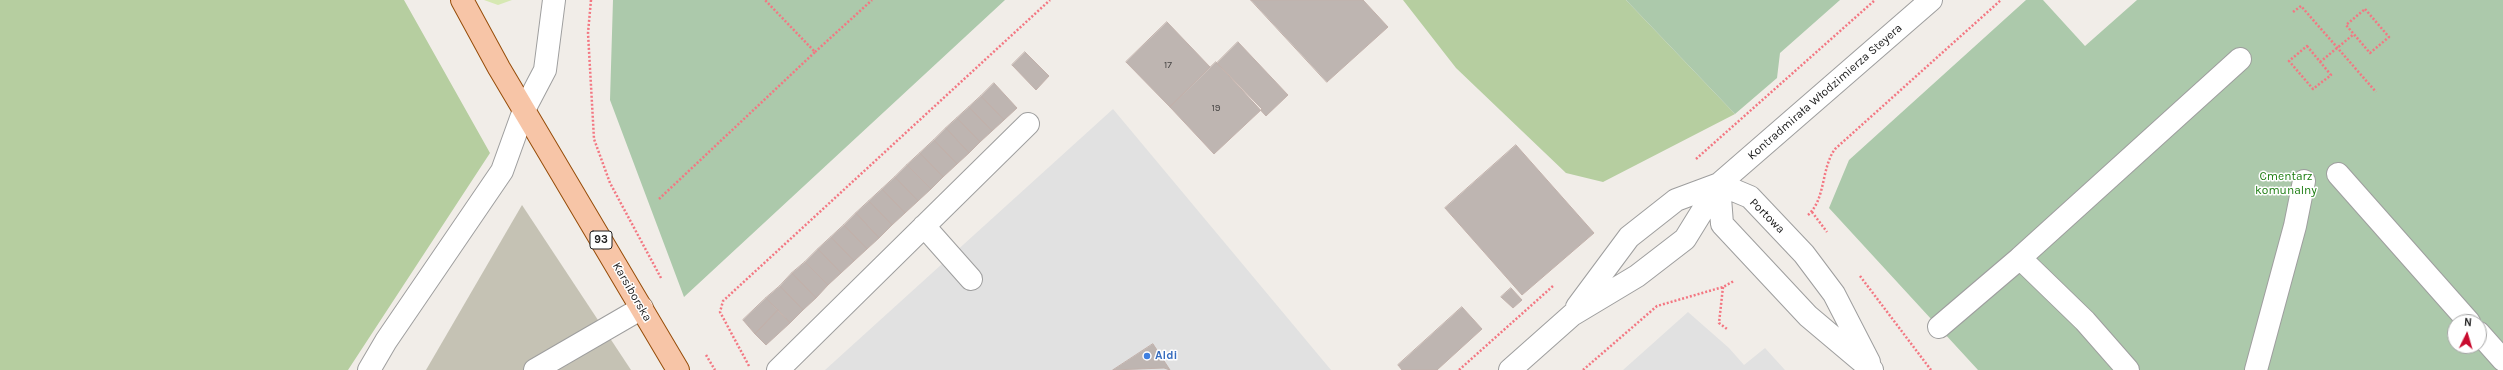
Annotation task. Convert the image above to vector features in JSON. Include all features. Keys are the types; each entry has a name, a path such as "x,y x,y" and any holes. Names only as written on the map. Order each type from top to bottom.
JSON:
{"main road":[{"name":"Karsiborska","path":"462,0 524,110 678,370"}],"street":[{"path":"369,370 390,334 502,171 524,110 545,70 554,0"},
{"name":"Kontradmirała Włodzimierza Steyera","path":"1510,370 1572,315 1637,276 1685,239 1719,184 1931,0"},
{"path":"1939,327 2020,258 2240,60"},
{"path":"778,370 1028,124"},
{"path":"2338,174 2462,314"},
{"path":"2256,370 2295,226 2304,181"},
{"name":"Kontradmirała Włodzimierza Steyera","path":"1572,315 1630,237 1676,200 1719,184"},
{"name":"Portowa","path":"1719,184 1750,197 1804,254 1834,294 1873,370 1808,316 1722,224 1719,184"},
{"path":"924,226 971,278"},
{"path":"2020,258 2085,321 2128,370"},
{"path":"534,370 642,308"},
{"path":"2487,342 2503,360"}],"path":[{"path":"591,0 588,33 594,139 610,183 664,285"},
{"path":"764,0 815,52"},
{"path":"660,199 872,0"},
{"path":"751,370 720,312 723,301 1050,0"},
{"path":"1807,216 1812,212 1817,201 1829,157 1835,149 2001,0"},
{"path":"2293,12 2301,6 2376,92"},
{"path":"2365,9 2389,37 2370,53 2354,34 2346,25 2365,9"},
{"path":"2320,62 2354,34"},
{"path":"2307,46 2320,62 2331,74 2313,89 2289,61 2307,46"},
{"path":"1812,212 1830,236"},
{"path":"1858,273 1931,370"},
{"path":"1583,370 1657,306 1723,287 1739,278"},
{"path":"1723,287 1719,323 1727,329"},
{"path":"705,353 715,370"}],"shaded area":[{"path":"1113,109 1331,370 825,370"},
{"path":"522,205 631,370 426,370"},
{"path":"1688,312 1729,348 1744,365 1765,348 1785,370 1623,370"}],"green space":[{"path":"0,0 404,0 490,153 348,370 0,370"},
{"path":"484,0 512,0 498,5"},
{"path":"613,0 1005,0 684,297 610,100"},
{"path":"1403,0 1626,0 1735,114 1603,182 1566,173 1456,68"},
{"path":"1626,0 1840,0 1780,53 1777,78 1735,114"},
{"name":"Cmentarz komunalny","path":"2026,0 2043,0 2085,46 2137,0 2503,0 2503,370 1978,370 1829,208 1849,160"}],"building":[{"path":"1251,0 1363,0 1388,27 1327,82"},
{"path":"1167,22 1210,67 1170,107 1126,62"},
{"path":"1238,42 1288,95 1266,116 1217,63"},
{"path":"1025,52 1049,76 1036,90 1012,65"},
{"path":"1216,62 1262,109 1214,154 1170,107"},
{"path":"994,83 1017,108 1004,120 981,96"},
{"path":"981,96 1004,120 992,131 969,107"},
{"path":"969,107 992,131 980,142 957,118"},
{"path":"957,118 980,142 969,153 946,128"},
{"path":"946,128 969,153 957,164 934,140"},
{"path":"934,140 957,164 943,177 920,153"},
{"path":"1516,145 1594,233 1522,295 1445,208"},
{"path":"920,153 943,177 931,189 907,165"},
{"path":"907,165 931,189 918,201 895,177"},
{"path":"895,177 918,201 905,213 882,189"},
{"path":"882,189 905,213 892,225 869,201"},
{"path":"869,201 892,225 879,238 856,213"},
{"path":"856,213 879,238 867,249 844,225"},
{"path":"844,225 867,249 854,261 831,237"},
{"path":"831,237 854,261 841,273 818,249"},
{"path":"818,249 841,273 828,285 805,262"},
{"path":"805,262 828,285 816,298 792,273"},
{"path":"792,273 816,298 803,310 780,286"},
{"path":"780,286 803,310 790,323 766,298"},
{"path":"1511,288 1522,300 1513,308 1501,297"},
{"path":"766,298 778,310 755,334 743,320"},
{"path":"1462,307 1482,329 1437,370 1402,370 1398,365"},
{"path":"778,310 790,323 766,345 755,334"},
{"name":"Aldi","path":"1153,344 1170,370 1164,368 1113,370"}],"place":[{"name":"Aldi","path":"1147,356"}]}
